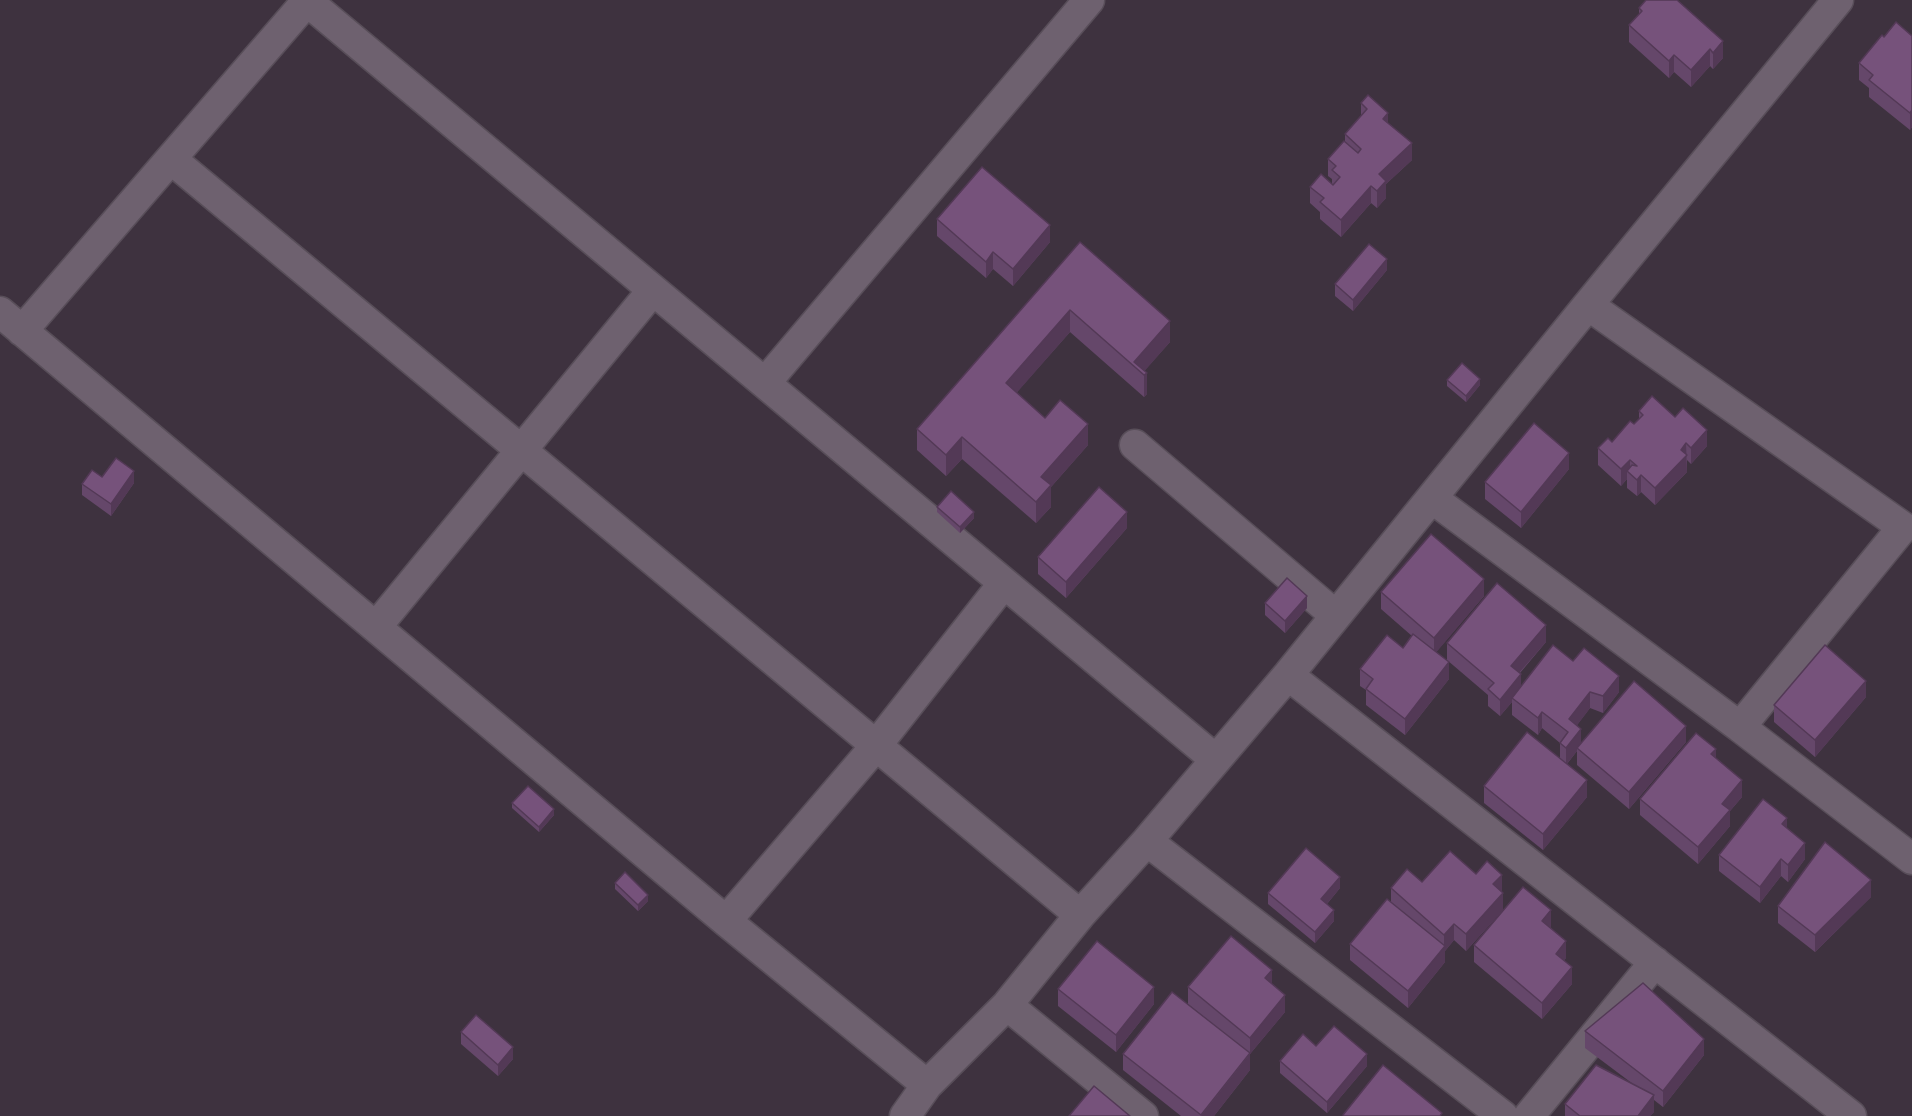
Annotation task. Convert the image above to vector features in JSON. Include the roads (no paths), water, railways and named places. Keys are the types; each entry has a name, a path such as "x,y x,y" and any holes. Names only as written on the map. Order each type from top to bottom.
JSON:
{"street":[{"path":"927,1085 726,921 11,322 171,159 308,0 1215,759"},
{"path":"765,383 1089,0"},
{"path":"905,1116 927,1085 1007,1005 1080,915 1147,841 1288,675 1838,0"},
{"path":"171,159 875,747 1080,915"},
{"path":"376,627 653,290"},
{"path":"1588,305 1907,530 1740,727"},
{"path":"1135,445 1335,615"},
{"path":"1433,499 1740,727 1912,860"},
{"path":"726,921 875,747 1004,583"},
{"path":"1288,675 1851,1116"},
{"path":"1147,841 1503,1116"},
{"path":"1529,1116 1655,962"},
{"path":"1007,1005 1143,1116"}]}
